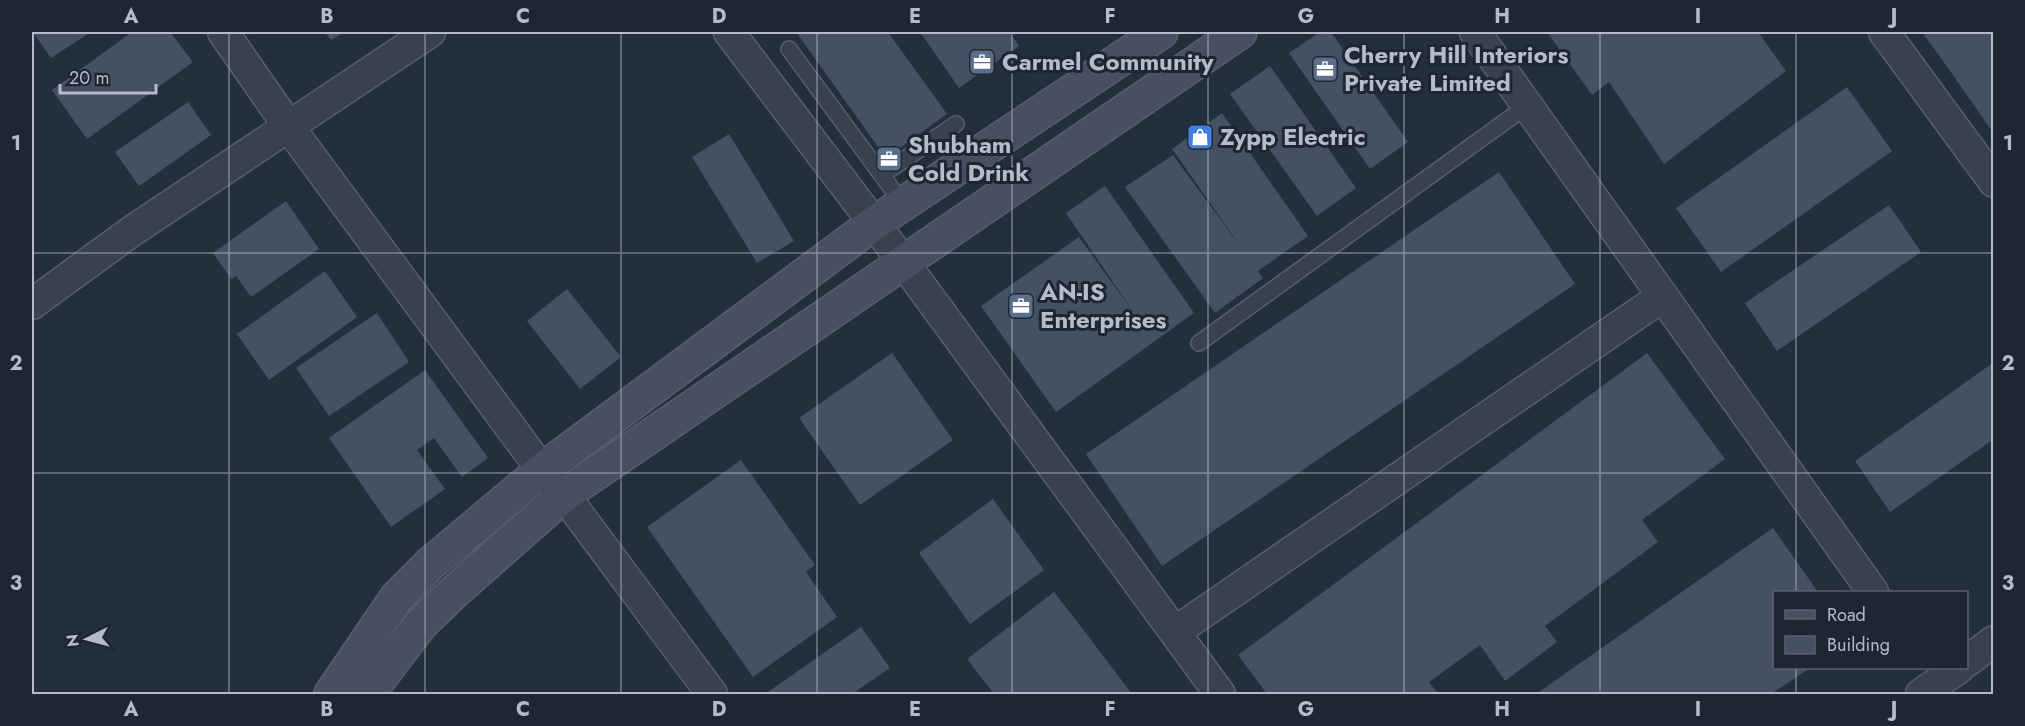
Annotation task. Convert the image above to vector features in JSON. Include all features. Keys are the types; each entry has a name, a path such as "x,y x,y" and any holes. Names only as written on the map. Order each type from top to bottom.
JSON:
{"street":[{"path":"223,32 289,127 542,470 564,495 712,694"},
{"path":"32,304 132,231 430,32"},
{"path":"729,32 904,263 1220,694"},
{"path":"331,694 397,597 430,564 542,470 873,224 1161,32"},
{"path":"368,694 421,624 564,495 1240,32"},
{"path":"1475,32 1872,591"},
{"path":"1884,32 1994,182"},
{"path":"1175,632 1664,296"},
{"path":"1968,660 1994,641"}],"lane":[{"path":"789,49 903,204"},
{"path":"1198,344 1528,105"},
{"path":"882,175 956,124"}],"building":[{"path":"33,32 91,32 51,58"},
{"path":"132,32 170,32 193,62 87,139 52,90"},
{"path":"325,32 345,32 331,40"},
{"path":"796,32 888,32 947,114 886,158"},
{"path":"920,32 1009,32 1019,46 959,88"},
{"path":"1320,32 1331,32 1408,142 1370,169 1289,53"},
{"path":"1547,32 1758,32 1786,71 1664,164 1609,82 1592,95"},
{"path":"1922,32 1994,32 1994,134 1948,68"},
{"path":"1270,66 1356,188 1317,216 1230,94"},
{"path":"1847,87 1892,151 1721,272 1676,208"},
{"path":"188,102 211,135 139,186 115,152"},
{"path":"1222,113 1308,236 1258,271 1263,278 1215,313 1125,187 1173,155 1244,251 1172,149"},
{"path":"729,134 794,241 757,263 692,157"},
{"path":"1499,172 1575,284 1162,566 1086,454"},
{"path":"1105,186 1194,313 1056,412 981,306 1079,237 1134,313 1066,213"},
{"path":"286,201 319,249 251,297 236,276 231,279 213,253"},
{"path":"1889,205 1921,252 1777,351 1745,303"},
{"path":"325,271 357,317 269,380 237,334"},
{"path":"567,289 621,357 580,389 527,321"},
{"path":"377,313 409,362 329,416 296,368"},
{"path":"892,353 953,440 860,505 799,418"},
{"path":"1647,353 1725,459 1642,520 1658,542 1545,626 1557,642 1505,681 1480,645 1429,682 1438,694 1267,694 1238,655"},
{"path":"1994,362 1994,439 1890,512 1855,461"},
{"path":"425,370 488,458 462,477 434,438 417,450 445,489 391,527 329,438"},
{"path":"741,460 815,565 806,572 837,617 753,677 647,527"},
{"path":"993,499 1044,570 970,624 919,553"},
{"path":"1773,528 1817,591 1773,591 1773,669 1808,669 1771,694 1536,694"},
{"path":"1054,592 1132,694 994,694 967,659"},
{"path":"861,627 890,668 852,694 765,694"}],"place":[{"name":"Carmel Community","path":"982,62"},
{"name":"Cherry Hill Interiors Private Limited","path":"1325,69"},
{"name":"Zypp Electric","path":"1200,137"},
{"name":"Shubham Cold Drink","path":"889,159"},
{"name":"AN-IS Enterprises","path":"1021,306"}]}
